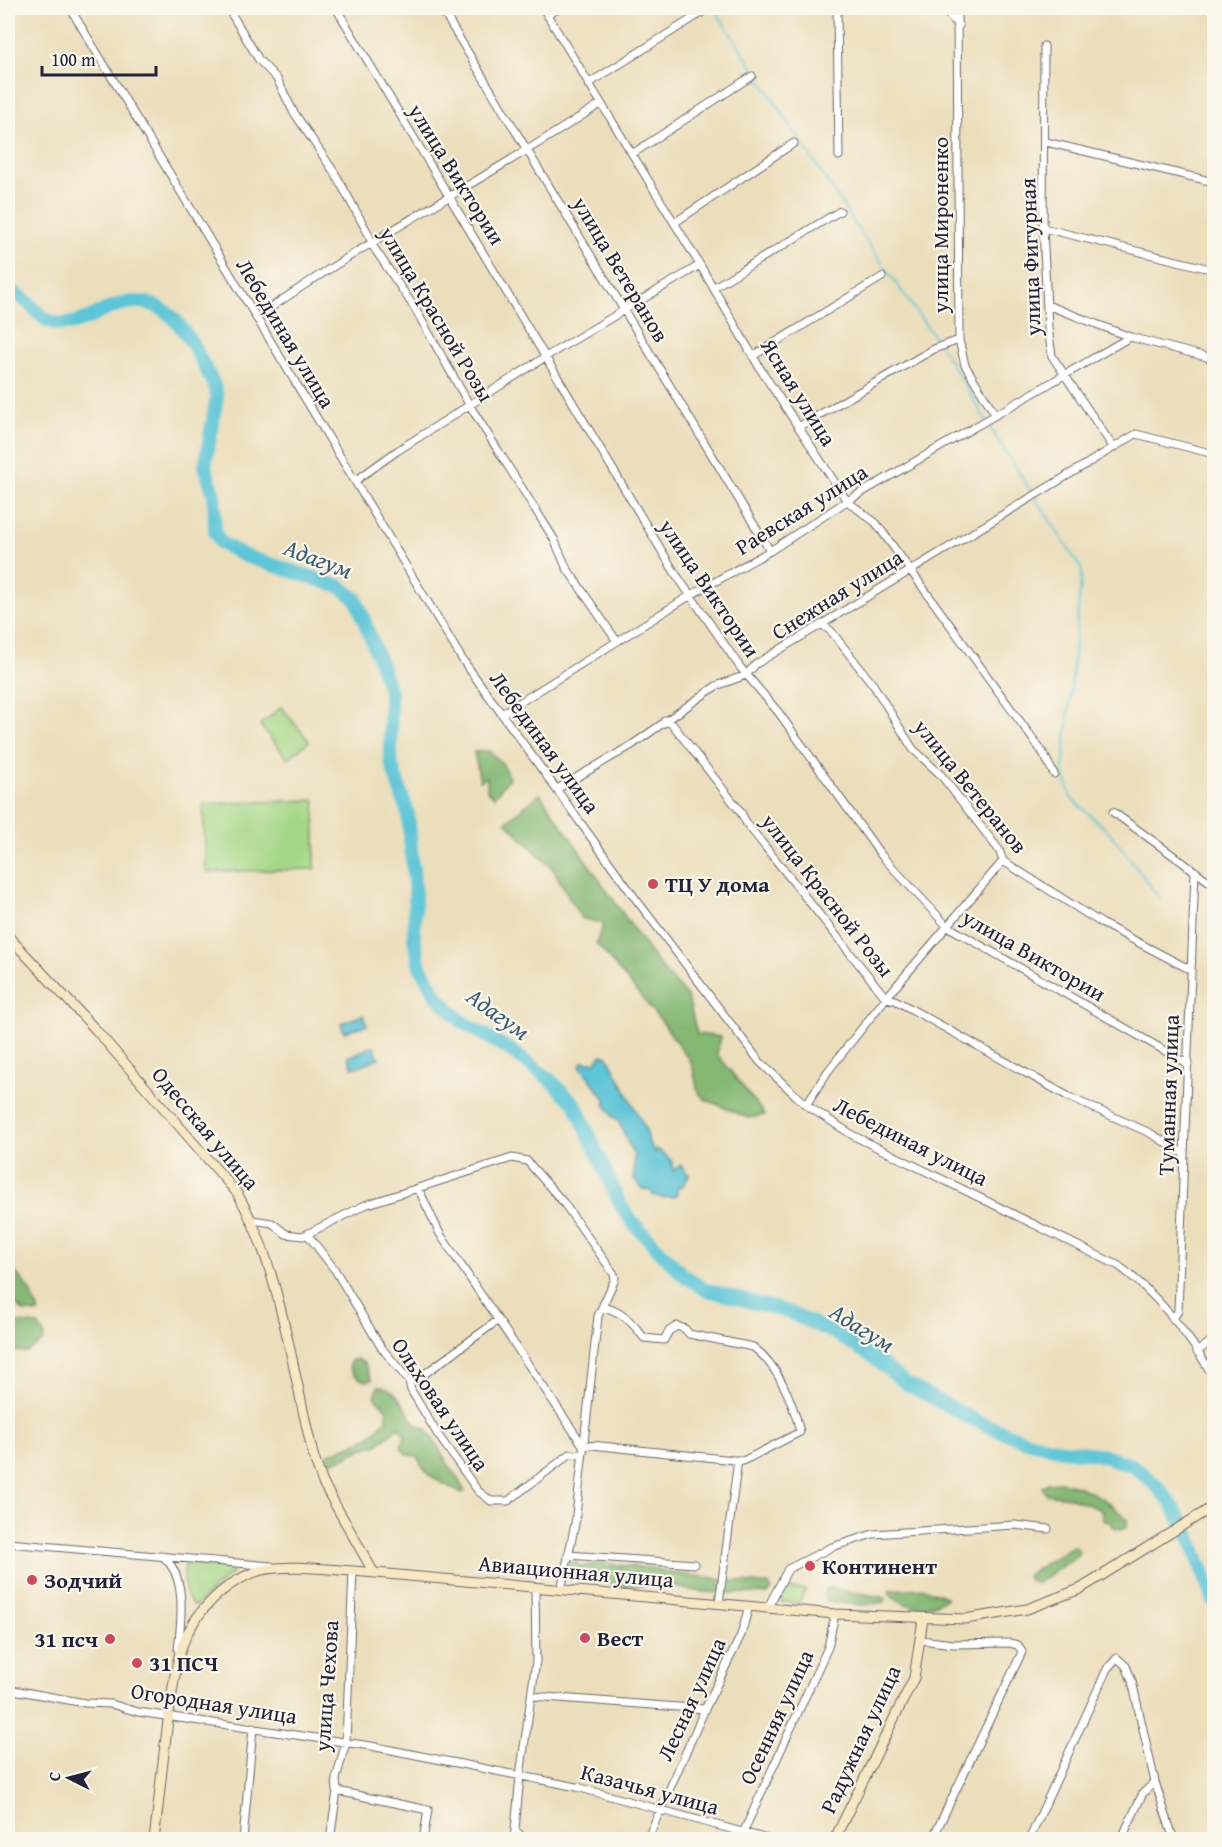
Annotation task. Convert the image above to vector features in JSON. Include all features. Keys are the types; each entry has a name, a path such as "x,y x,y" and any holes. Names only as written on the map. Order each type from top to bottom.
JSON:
{"main road":[{"name":"Одесская улица","path":"8,936 161,1103 237,1193 253,1220 275,1296 314,1458 323,1483 374,1573"},
{"name":"Авиационная улица","path":"283,1567 352,1571 835,1614 966,1619 1027,1609 1080,1589 1215,1506"},
{"path":"154,1839 169,1715 186,1637 209,1603 248,1575 283,1567"},
{"name":"Радужная улица","path":"834,1839 914,1678 923,1619"}],"street":[{"name":"Лебединая улица","path":"70,8 462,659 742,1040 776,1078 806,1105 854,1136 1119,1266 1137,1280 1173,1319 1215,1378"},
{"name":"улица Красной Розы","path":"228,8 259,60 277,79 293,111 336,175 369,235 372,245 414,307 470,406 554,538 566,567 616,640"},
{"name":"улица Виктории","path":"336,8 667,559 746,675 779,713 881,855 947,927 1188,1064"},
{"name":"улица Ветеранов","path":"441,8 626,309 770,551"},
{"path":"545,11 559,8"},
{"path":"837,8 839,156"},
{"path":"942,8 959,26"},
{"name":"улица Мироненко","path":"957,8 959,26 959,340 965,365 989,418"},
{"path":"588,84 706,10"},
{"name":"Ясная улица","path":"545,11 714,287 753,356 847,501 876,523 1043,753 1054,774"},
{"name":"улица Фигурная","path":"1044,46 1046,142 1043,228 1052,356 1062,375 1113,447"},
{"path":"632,154 752,76"},
{"path":"256,318 450,196 528,152 600,104"},
{"path":"1046,142 1215,182"},
{"path":"674,222 794,143"},
{"path":"714,287 840,211"},
{"path":"1043,228 1215,270"},
{"path":"355,482 397,451 547,356 700,265"},
{"path":"753,356 882,277"},
{"path":"1047,305 1130,337 1215,359"},
{"name":"Раевская улица","path":"503,713 616,640 770,551 847,501 1130,337"},
{"path":"798,427 934,349 959,340"},
{"name":"Снежная улица","path":"556,789 632,745 716,686 746,675 756,664 1136,434 1215,454"},
{"name":"улица Ветеранов","path":"822,624 831,631 874,686 913,749 941,775 999,850 1004,861 1103,924 1189,969"},
{"name":"улица Красной Розы","path":"665,720 673,725 740,811 754,833 886,998 895,1000 1071,1098 1150,1133 1184,1154"},
{"path":"1113,812 1215,885"},
{"path":"806,1105 823,1078 886,998 1004,861"},
{"name":"Туманная улица","path":"1173,1319 1178,1311 1188,1064 1189,969 1195,871"},
{"path":"253,1220 272,1222 286,1234 295,1237 308,1234 365,1205 512,1158 527,1161 563,1202 614,1274 612,1286 598,1316 582,1444 575,1524 561,1590"},
{"path":"418,1188 440,1234 497,1320 549,1391 582,1444"},
{"name":"Ольховая улица","path":"308,1234 335,1270 381,1347 410,1381 411,1390 459,1467 478,1491 491,1501 508,1501 570,1454 581,1455"},
{"path":"582,1444 743,1461 800,1432 787,1391 761,1352 753,1347 689,1334 685,1329 677,1326 669,1331 664,1340 644,1338 628,1318 614,1310 602,1307"},
{"path":"410,1381 419,1378 497,1320"},
{"path":"1197,1352 1215,1340"},
{"path":"719,1603 738,1461"},
{"path":"768,1607 788,1569 832,1547 873,1534 1015,1525 1048,1529"},
{"name":"Авиационная улица","path":"8,1543 283,1567"},
{"path":"568,1555 695,1564"},
{"path":"162,1556 175,1571 180,1596 176,1675"},
{"name":"улица Чехова","path":"330,1839 337,1791 336,1779 346,1742 352,1571"},
{"path":"514,1839 536,1661 534,1588"},
{"name":"Лесная улица","path":"647,1839 741,1635 749,1606"},
{"name":"Осенняя улица","path":"743,1833 828,1647 835,1614"},
{"path":"921,1640 953,1644 1009,1643 1018,1645 1022,1652 932,1839"},
{"path":"1029,1839 1107,1669 1117,1658 1126,1665 1132,1681 1155,1782 1174,1839"},
{"name":"Огородная улица","path":"8,1689 346,1742 520,1776"},
{"path":"532,1696 705,1709"},
{"path":"243,1839 253,1728"},
{"name":"Казачья улица","path":"520,1776 593,1791 659,1811 771,1839"},
{"path":"1121,1839 1143,1793 1155,1782"},
{"path":"337,1791 428,1810 423,1839"},
{"path":"516,1831 526,1839"}],"green space":[{"path":"281,707 309,741 288,759 260,725"},
{"path":"489,751 502,763 509,778 494,797 487,791 487,777 480,781 474,752"},
{"path":"540,794 655,960 688,998 697,1034 721,1037 717,1054 765,1115 748,1118 705,1099 698,1092 692,1064 663,1023 596,943 604,924 581,918 553,869 506,822"},
{"path":"315,800 315,869 206,872 203,804"},
{"path":"8,1264 27,1287 39,1313 24,1312 8,1297"},
{"path":"8,1322 38,1325 44,1334 43,1341 27,1352 8,1351"},
{"path":"357,1359 365,1364 372,1380 361,1379 352,1371 349,1364 352,1360"},
{"path":"378,1386 397,1395 416,1425 426,1428 465,1491 462,1493 442,1483 425,1470 418,1457 407,1454 401,1448 405,1434 398,1427 376,1446 364,1448 330,1462 327,1458 329,1454 368,1438 387,1419 387,1409 375,1397"},
{"path":"1061,1482 1089,1491 1105,1500 1127,1520 1127,1527 1122,1529 1114,1527 1110,1522 1104,1521 1101,1510 1070,1497 1046,1494 1042,1487 1048,1483"},
{"path":"1073,1546 1079,1550 1077,1556 1037,1583 1031,1582 1026,1576"},
{"path":"571,1560 582,1567 598,1563 659,1569 664,1572 768,1585 772,1590 768,1594 718,1593 680,1588 671,1584 638,1586 589,1578 571,1579 566,1576 568,1562"},
{"path":"193,1563 231,1569 232,1573 195,1606 188,1599 184,1581 185,1565"},
{"path":"784,1588 806,1590 799,1603 780,1602 779,1594"},
{"path":"827,1588 885,1599 884,1602 862,1605 826,1601 823,1595"},
{"path":"923,1588 946,1597 946,1599 917,1607 905,1604 889,1594 890,1590"}],"water":[{"path":"363,1015 367,1025 344,1032 341,1023"},
{"path":"374,1046 379,1058 353,1068 348,1057"},
{"path":"601,1055 607,1055 646,1130 648,1141 655,1153 657,1149 671,1160 674,1170 681,1165 689,1175 682,1187 678,1186 676,1196 662,1198 653,1195 651,1191 643,1189 634,1179 634,1156 618,1120 613,1117 605,1104 607,1101 580,1066 582,1062 596,1062"}],"waterway":[{"path":"714,8 860,232 946,354 996,437 1082,570 1063,772 1071,798 1111,834 1161,900"},
{"name":"Адагум","path":"8,289 43,317 55,323 74,323 125,303 144,302 160,308 174,318 185,332 214,385 217,396 205,466 214,495 215,532 221,543 245,556 341,587 356,599 381,665 390,693 391,762 408,814 415,893 414,939 420,966 436,995 461,1021 510,1050 549,1079 575,1104 621,1206 633,1223 682,1274 704,1289 788,1312 838,1335 873,1357 905,1383 974,1420 1023,1440 1062,1450 1097,1454 1132,1465 1155,1484 1171,1503 1189,1535 1214,1601"}],"place":[{"name":"ТЦ У дома","path":"653,884"},
{"name":"Континент","path":"810,1566"},
{"name":"Зодчий","path":"32,1580"},
{"name":"Вест","path":"585,1638"},
{"name":"31 псч","path":"110,1639"},
{"name":"31 ПСЧ","path":"137,1663"}]}
